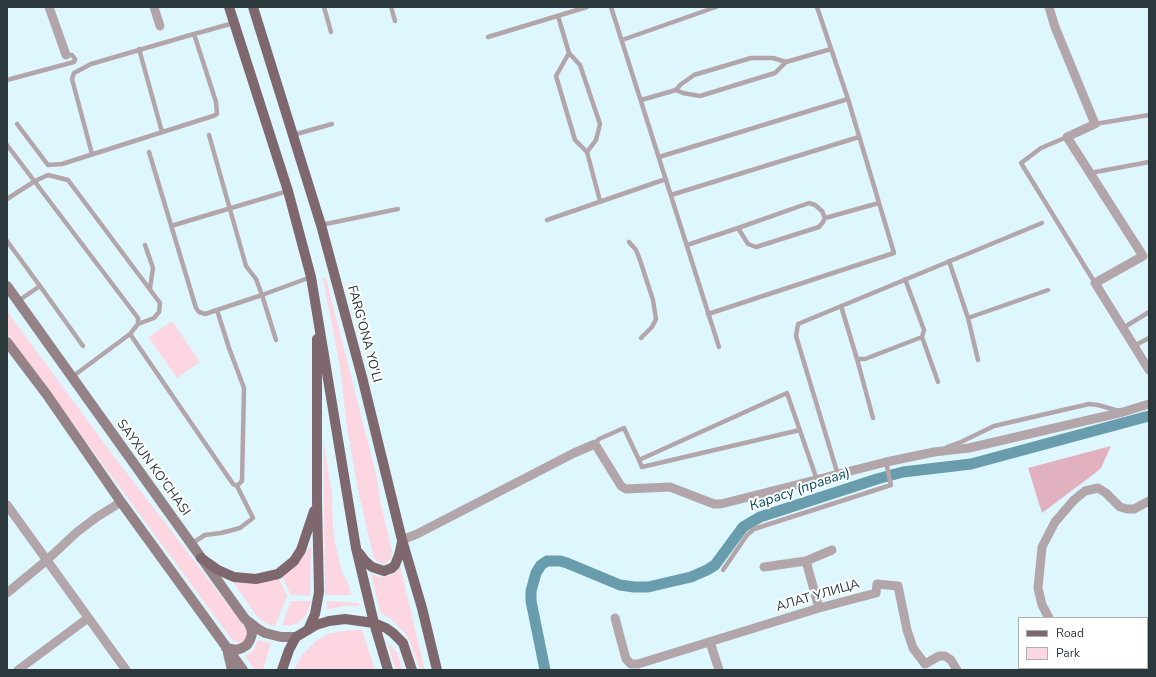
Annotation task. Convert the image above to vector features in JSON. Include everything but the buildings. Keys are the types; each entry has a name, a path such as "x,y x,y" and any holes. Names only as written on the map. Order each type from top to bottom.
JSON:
{"main road":[{"path":"229,7 288,191 311,277 356,548 374,623 388,670"},
{"name":"FARG'ONA YO'LI","path":"253,7 321,225 362,377 402,540 422,608 437,670"},
{"name":"SAYXUN KO'CHASI","path":"7,286 246,619 265,633 281,637 296,637"},
{"path":"7,297 18,301"},
{"path":"308,630 318,599 317,309"},
{"path":"7,342 47,395 121,502 243,670"},
{"path":"201,558 224,573 239,578 262,579 278,574 290,565 301,550 317,501"},
{"path":"356,548 368,564 375,569 384,570 392,568 395,564 399,555 402,540"},
{"path":"226,648 232,650 239,649 249,643 252,637 252,632 246,619"},
{"path":"282,670 289,650 296,637 322,623 340,619 374,623 386,628 403,643 412,670"},
{"path":"226,648 232,670"}],"street":[{"path":"49,7 66,56"},
{"path":"154,7 160,26"},
{"path":"1049,7 1055,27 1095,124 1067,137 1146,254 1095,283 1149,370"},
{"path":"402,540 417,534 574,453 595,444 621,486 626,488 670,487 714,504 728,503 886,462 934,452 969,448 1122,412 1149,404"},
{"path":"1048,617 1042,605 1038,588 1042,547 1055,522 1074,500 1085,491 1098,488 1106,493 1120,507 1127,509 1134,509 1149,501"},
{"path":"7,593 48,560 77,532 97,516 121,502"},
{"path":"9,511 48,560 126,670"},
{"path":"764,567 806,561 832,550"},
{"path":"806,561 819,608"},
{"name":"АЛАТ УЛИЦА","path":"615,618 626,659 631,664 638,664 819,608 876,593 877,584 898,586 913,648 925,664 939,656 945,656 957,670"},
{"path":"18,670 88,618"},
{"path":"710,642 719,670"}],"lane":[{"path":"324,7 331,32"},
{"path":"391,7 395,20"},
{"path":"488,37 587,7"},
{"path":"611,7 719,347"},
{"path":"622,40 716,7"},
{"path":"708,314 894,253 848,99 817,7"},
{"path":"558,16 569,53 580,65 600,124 596,140 587,152"},
{"path":"92,154 72,79 74,73 91,64 234,23"},
{"path":"17,124 48,165 62,164 203,120 217,114 216,102 194,34"},
{"path":"676,90 683,93 700,96 775,73 786,62 830,48"},
{"path":"139,50 162,132"},
{"path":"569,53 556,76 575,140 587,152 600,201"},
{"path":"7,80 74,62 75,59 72,55 66,56"},
{"path":"641,100 676,90 680,85 694,75 751,58 773,58 786,62"},
{"path":"659,157 848,99"},
{"path":"1095,124 1149,115"},
{"path":"293,135 332,124"},
{"path":"209,135 246,266 256,279 276,340"},
{"path":"1067,137 1041,148 1021,163 1095,283"},
{"path":"671,194 859,138"},
{"path":"7,145 130,306 138,318 138,324"},
{"path":"149,152 196,308 199,312 205,314 311,277"},
{"path":"1090,172 1149,162"},
{"path":"7,199 35,181 48,175 68,180 160,303 159,312 154,318 138,324 130,334 72,377"},
{"path":"547,220 666,179"},
{"path":"171,226 288,191"},
{"path":"824,218 879,203"},
{"path":"687,246 738,228 809,204 816,205 822,210 824,218 819,227 756,247 748,244 738,228"},
{"path":"321,225 362,218 398,209"},
{"path":"838,475 796,336 798,324 1042,223"},
{"path":"7,241 83,346"},
{"path":"629,242 636,250 640,260 653,300 656,319 652,327 641,338"},
{"path":"145,245 153,268 150,288"},
{"path":"949,262 968,318 978,360"},
{"path":"905,279 924,330 922,337 938,382"},
{"path":"18,301 40,286"},
{"path":"968,318 1048,290"},
{"path":"841,306 873,418"},
{"path":"217,310 244,388 242,481 237,486"},
{"path":"1123,328 1149,312"},
{"path":"130,334 233,484 237,486 253,518 240,528 205,535 191,544"},
{"path":"857,359 865,358 922,337"},
{"path":"1134,346 1149,338"},
{"path":"639,460 787,393 817,480"},
{"path":"934,452 961,442 994,426 1089,404 1122,412"},
{"path":"595,444 599,439 624,428 642,467 800,430"},
{"path":"723,570 747,535 754,529 891,485 886,462"}],"green space":[{"path":"323,278 326,278 377,478 381,504 392,551 391,559 385,564 377,562 373,556 357,485 347,427 340,367"},
{"path":"7,311 110,451 248,631 246,639 241,643 233,641 8,336"},
{"path":"172,321 200,362 177,378 148,337"},
{"path":"323,438 332,494 335,542 342,572 349,585 351,595 325,595"},
{"path":"311,545 310,596 291,595 281,575 303,556"},
{"path":"400,566 425,670 420,670 410,642 405,633 393,621 380,612 371,574 381,577 389,576 396,572"},
{"path":"278,577 287,596 275,626 267,624 258,618 233,582 256,583"},
{"path":"291,601 311,601 306,615 299,622 291,626 282,625"},
{"path":"327,601 359,603 359,606 343,606 327,610"},
{"path":"349,630 362,630 375,670 294,670 302,655 316,641 327,634"},
{"path":"258,640 271,643 263,670 255,670 245,656 253,651"},
{"path":"387,642 397,653 403,670 396,670"}],"shaded area":[{"path":"1111,446 1101,468 1042,513 1028,468"}],"waterway":[{"name":"Карасу (правая)","path":"545,670 531,601 531,591 536,573 541,565 547,561 560,561 567,563 620,585 634,587 648,587 691,577 715,565 743,527 760,517 903,472 971,464 1149,416"}]}
